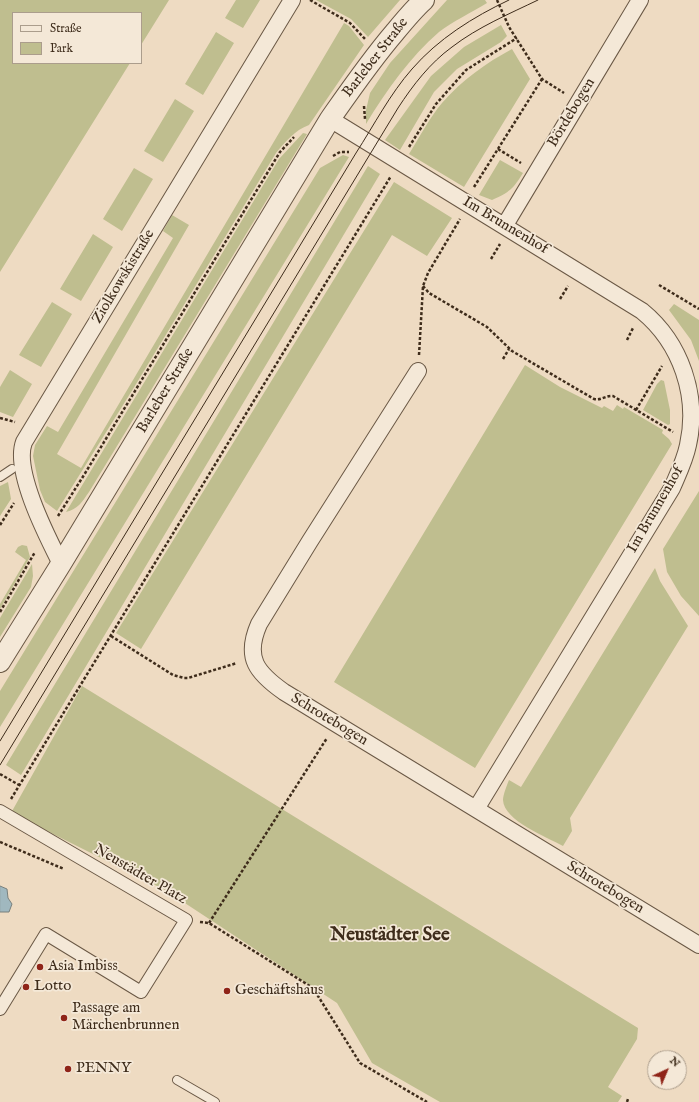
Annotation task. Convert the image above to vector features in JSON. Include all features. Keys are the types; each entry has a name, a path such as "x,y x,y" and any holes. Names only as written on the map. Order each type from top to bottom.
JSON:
{"street":[{"name":"Ziolkowskistraße","path":"61,564 46,534 29,492 22,457 24,442 292,0"},
{"name":"Barleber Straße","path":"0,662 61,564 330,119 355,82 382,47 424,0"},
{"name":"Bördebogen","path":"505,226 640,0"},
{"name":"Im Brunnenhof","path":"330,119 642,311 660,327 676,350 689,390 692,417 689,440 685,458 672,488 476,809"},
{"path":"253,657 254,639 263,619 310,541 418,371"},
{"name":"Schrotebogen","path":"253,657 261,674 284,692 699,945"},
{"name":"Neustädter Platz","path":"0,1009 46,934 141,992 186,920 1,812"}],"lane":[{"path":"0,477 12,469"},
{"path":"177,1080 215,1102"}],"path":[{"path":"310,0 350,23 369,44"},
{"path":"497,0 516,38 542,79 579,102"},
{"path":"1,812 111,636 436,104 466,70 516,38"},
{"path":"418,371 424,286 428,273 498,149 542,79"},
{"name":"Barleber Straße","path":"61,510 84,475 280,152 297,134"},
{"path":"498,149 537,172"},
{"path":"491,259 500,244"},
{"path":"659,285 699,309"},
{"path":"424,286 429,293 491,330 510,349 594,399 598,400 611,396 689,440"},
{"path":"560,299 568,286"},
{"path":"627,340 635,324"},
{"path":"503,359 510,349"},
{"path":"636,410 663,364"},
{"path":"0,418 17,423"},
{"path":"0,525 17,499"},
{"path":"0,612 31,560"},
{"path":"111,636 168,671 184,678 196,676 253,657"},
{"path":"209,924 328,737"},
{"path":"0,774 19,785"},
{"path":"0,842 64,869"},
{"path":"186,920 209,924 313,988 360,1063 427,1102"}],"green space":[{"path":"0,0 169,0 142,43 142,12 12,12 12,64 129,64 0,272"},
{"path":"236,0 260,0 243,28 225,18"},
{"path":"316,0 400,0 368,37 351,19"},
{"path":"447,0 485,0 487,3 444,28 418,52 399,75 366,124 366,110 370,93 390,63"},
{"path":"344,23 349,26 364,45 309,125 295,133 276,153 57,511 45,502 40,490 33,456 35,445 47,426 58,432 173,238 163,231 172,215 189,225 57,454 81,468"},
{"path":"501,25 507,36 501,42 457,69 434,92 400,150 385,140 431,76 464,47"},
{"path":"216,32 234,43 203,95 185,84"},
{"path":"512,49 530,79 464,187 409,154 442,103 475,73"},
{"path":"175,99 194,111 163,162 144,151"},
{"path":"303,133 307,134 89,492 77,507 66,512 279,159"},
{"path":"343,155 349,157 0,727 0,691 320,168"},
{"path":"500,160 523,173 510,190 492,200 479,195"},
{"path":"368,166 380,174 21,775 6,765"},
{"path":"134,168 153,179 122,231 103,219"},
{"path":"394,182 452,218 427,256 392,235 141,649 116,633"},
{"path":"93,234 113,247 81,301 60,289"},
{"path":"52,302 72,314 41,367 19,355"},
{"path":"674,304 699,320 699,361 691,340 669,310"},
{"path":"525,365 560,387 602,408 604,406 613,411 617,405 623,409 624,407 663,430 662,433 672,444 475,768 334,682"},
{"path":"10,370 32,384 13,417 0,412 0,387"},
{"path":"661,380 664,381 670,410 670,424 668,425 643,410 657,384"},
{"path":"8,482 11,499 0,516 0,486"},
{"path":"699,491 699,616 681,596 667,572 663,549"},
{"path":"22,545 27,546 30,557 0,609 0,604 26,560 15,552 18,547"},
{"path":"32,564 33,576 31,587 0,637 0,618"},
{"path":"655,568 660,581 688,626 570,818 572,831 563,846 527,828 511,815 505,808 503,800 505,790 509,780 521,787"},
{"path":"82,686 638,1028 637,1039 608,1087 622,1096 618,1102 440,1102 372,1063 337,1003 165,890 11,813"}],"water":[{"path":"0,886 7,889 8,898 12,904 9,912 0,912"}],"tram line":[{"path":"0,741 396,89 422,58 445,38 469,21 509,0"},
{"path":"0,765 404,99 429,67 452,47 483,27 538,0"}],"place":[{"name":"Asia Imbiss","path":"40,967"},
{"name":"Lotto","path":"26,987"},
{"name":"Geschäftshaus","path":"227,991"},
{"name":"Passage am Märchenbrunnen","path":"64,1018"},
{"name":"PENNY","path":"68,1069"}],"district":[{"name":"Neustädter See","path":"390,936"}]}
